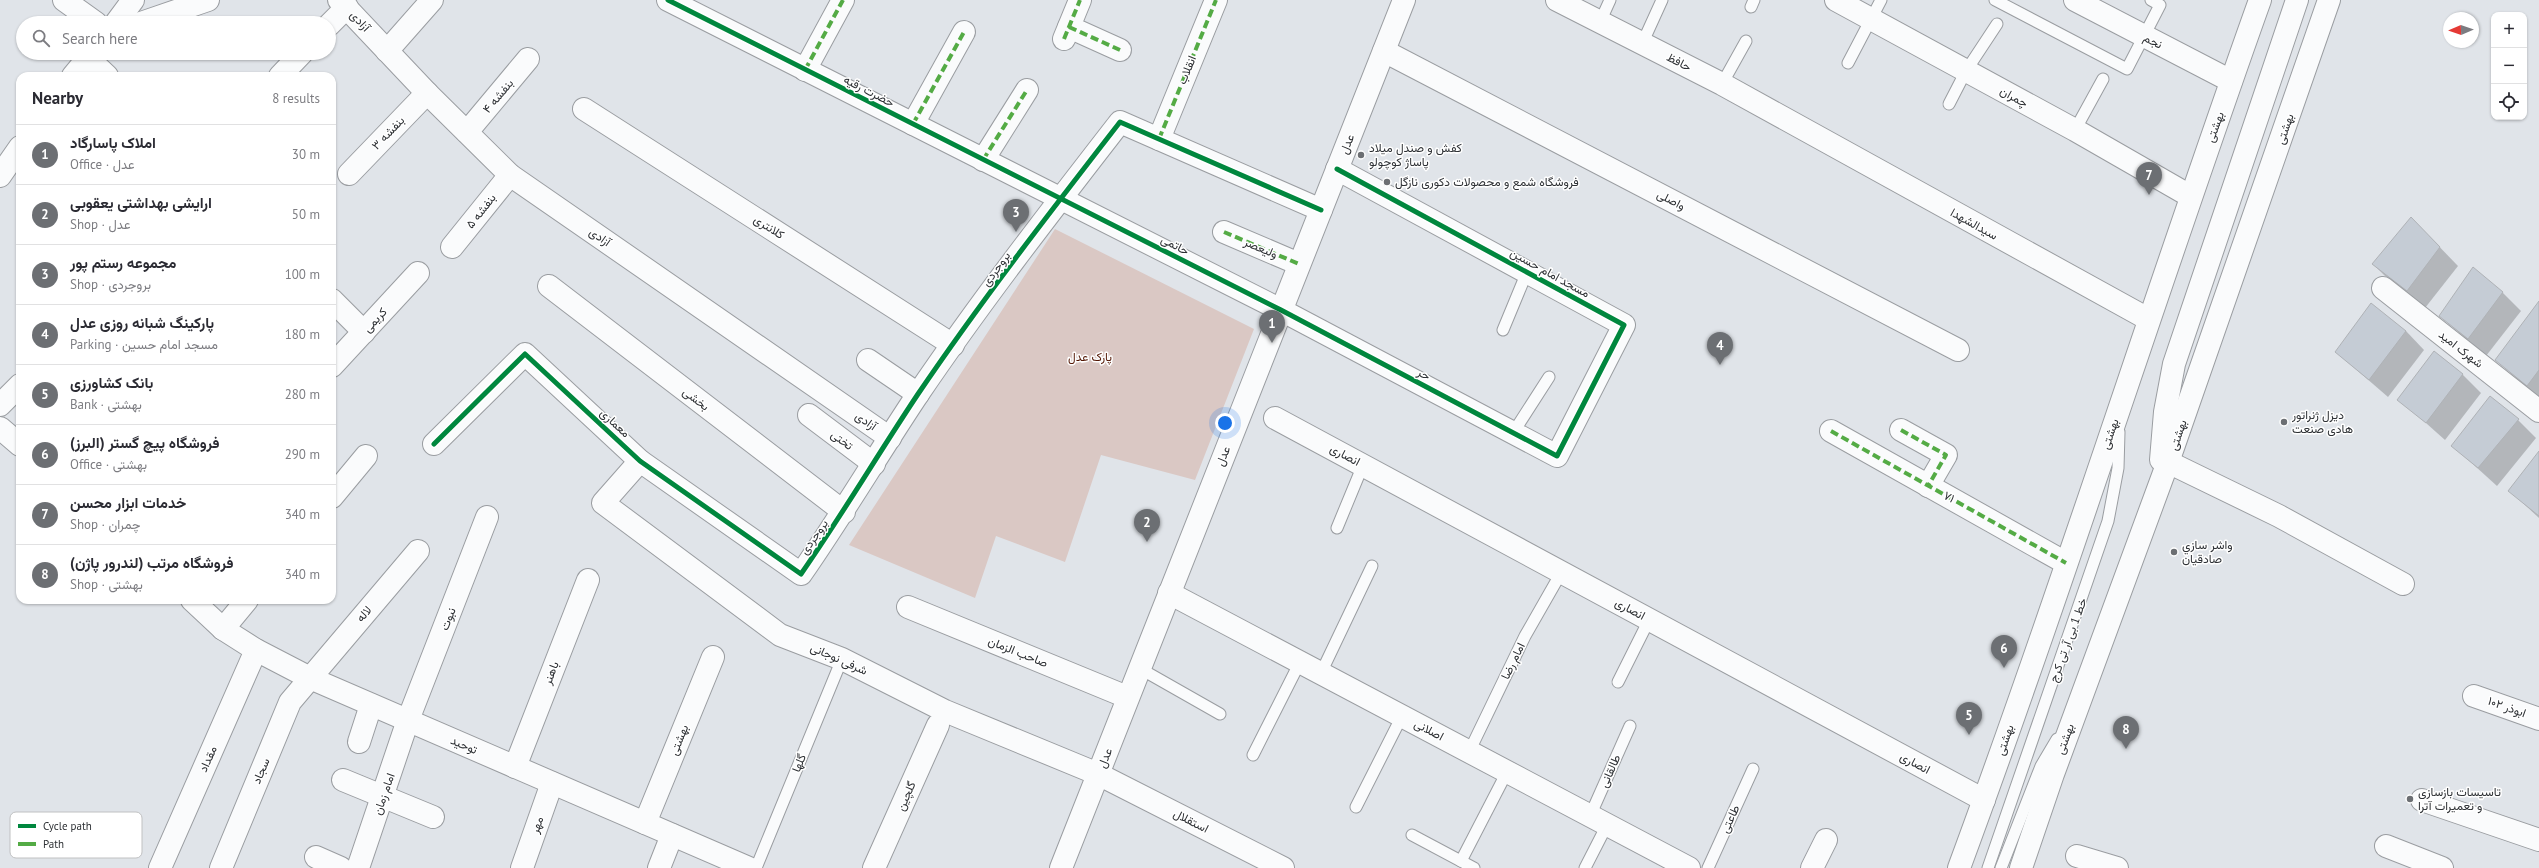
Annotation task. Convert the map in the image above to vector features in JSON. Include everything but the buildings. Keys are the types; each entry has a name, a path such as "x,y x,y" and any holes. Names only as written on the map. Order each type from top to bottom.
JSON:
{"street":[{"path":"64,0 86,16"},
{"path":"121,16 133,0"},
{"path":"155,16 179,4 208,0"},
{"path":"387,51 432,0"},
{"name":"حضرت رقیه","path":"668,0 1060,198"},
{"path":"805,70 843,0"},
{"path":"1080,0 1067,33 1120,50"},
{"name":"انقلاب","path":"1159,139 1216,0"},
{"name":"عدل","path":"1061,868 1404,0"},
{"name":"حافظ","path":"1557,0 1722,84 1800,127"},
{"name":"چمران","path":"1836,0 1875,9 1966,70 2190,196"},
{"name":"نجم","path":"2075,0 2231,81"},
{"name":"بهشتى","path":"1959,868 2066,563 2190,196 2260,0"},
{"path":"2158,491 2165,412 2174,364 2297,0"},
{"name":"بهشتی","path":"2021,868 2078,703 2158,491 2329,0"},
{"path":"335,16 343,4"},
{"name":"آزادی","path":"343,4 427,93 510,175 890,438"},
{"path":"913,124 964,32"},
{"name":"واصلی","path":"1384,51 1958,350"},
{"path":"76,72 86,60"},
{"path":"94,60 103,72"},
{"path":"284,72 295,60"},
{"name":"بنفشه ۴","path":"467,132 528,60"},
{"path":"983,160 1027,90"},
{"name":"بنفشه ۳","path":"349,174 427,93"},
{"name":"کلانتری","path":"584,109 953,345"},
{"name":"بروجردی","path":"801,574 844,512 918,394 1060,198 1120,122 1321,210"},
{"name":"سیدالشهدا","path":"1800,127 2148,319"},
{"path":"0,176 16,157"},
{"name":"مسجد امام حسین","path":"1337,169 1624,325 1557,456"},
{"name":"بنفشه ۵","path":"452,247 510,175"},
{"name":"حاتمی","path":"1060,198 1281,310"},
{"name":"ولیعصر","path":"1224,232 1299,264"},
{"name":"کریمی","path":"336,362 418,273"},
{"name":"بخشی","path":"549,286 844,512"},
{"name":"شهرک امید","path":"2383,288 2539,411"},
{"path":"336,304 364,332"},
{"name":"حر","path":"1281,310 1557,456"},
{"name":"معماری","path":"434,444 525,354 640,461 801,574"},
{"path":"868,360 918,394"},
{"path":"0,405 16,389"},
{"name":"تختی","path":"809,415 874,464"},
{"name":"انصاری","path":"1275,418 1984,800"},
{"path":"0,428 16,442"},
{"path":"1901,430 1946,455 1928,486"},
{"name":"۷۱","path":"1831,431 2066,563"},
{"path":"336,492 366,456"},
{"name":"شرفی نوجانی","path":"640,461 603,503 780,635 842,659 945,711 1098,774"},
{"path":"2168,462 2279,516 2403,584"},
{"name":"نبوت","path":"408,720 487,517"},
{"name":"لاله","path":"310,678 418,551"},
{"name":"باهنر","path":"515,767 588,580"},
{"name":"اصلانی","path":"1169,593 1689,868"},
{"name":"توحید","path":"196,604 224,629 256,650 310,678 749,868"},
{"path":"224,629 244,604"},
{"name":"صاحب الزمان","path":"908,607 1128,697"},
{"name":"مقداد","path":"160,868 256,650"},
{"name":"بهشتی","path":"645,823 713,657"},
{"name":"سجاد","path":"220,868 290,702 310,678"},
{"name":"ابوذر ۱۰۲","path":"2474,696 2539,719"},
{"path":"359,742 371,704"},
{"name":"امام زمان","path":"358,868 384,796 408,720"},
{"name":"گلچین","path":"874,868 938,725"},
{"name":"استقلال","path":"1098,774 1283,868"},
{"path":"343,780 433,817"},
{"name":"مهر","path":"522,868 552,783"},
{"path":"2422,800 2539,840"},
{"path":"659,868 672,835"},
{"path":"1812,868 1826,840"},
{"path":"2386,846 2442,868"},
{"path":"2077,856 2117,868"},
{"path":"316,857 341,868"}],"lane":[{"path":"1600,22 1610,0"},
{"path":"1642,44 1662,0"},
{"path":"1995,0 2127,69 2160,4 2151,0"},
{"path":"1848,63 1875,9"},
{"path":"1949,104 1966,70 1997,24"},
{"path":"1722,84 1746,40"},
{"path":"2075,130 2103,78"},
{"path":"1503,330 1527,272"},
{"path":"1513,432 1549,378"},
{"name":"خط 1 بی آر تی کرج","path":"1988,868 2108,521 2118,468 2119,405"},
{"path":"1336,528 1363,465"},
{"path":"1321,673 1372,566"},
{"name":"امام رضا","path":"1469,752 1525,636 1561,573"},
{"path":"1618,682 1649,620"},
{"name":"گلها","path":"756,868 842,659"},
{"path":"1253,756 1300,662"},
{"path":"1139,668 1220,714"},
{"path":"2001,868 2041,766 2078,703"},
{"path":"1356,807 1402,716"},
{"name":"طالقانی","path":"1585,868 1630,726"},
{"name":"طاعتی","path":"1708,868 1753,769"},
{"path":"1461,861 1507,772"},
{"path":"1412,834 1474,868"}],"green space":[{"name":"پارک عدل","path":"1055,229 1254,329 1195,480 1101,455 1065,562 996,536 975,598 849,545"}],"marked path":[{"path":"805,70 843,0"},
{"path":"1064,39 1080,0"},
{"path":"1159,139 1216,0"},
{"path":"1069,27 1120,50"},
{"path":"913,124 964,32"},
{"path":"983,160 1027,90"},
{"path":"1224,232 1299,264"},
{"path":"1901,430 1946,455 1928,486"},
{"path":"1831,431 2066,563"}],"cycle path":[{"path":"668,0 1281,310 1557,456 1624,325 1337,169"},
{"path":"434,444 525,354 640,461 801,574 942,359 1017,256 1120,122 1321,210"}],"place":[{"name":"کفش و صندل میلاد پاساژ کوچولو","path":"1361,155"},
{"name":"فروشگاه شمع و محصولات دکوری نازگل","path":"1387,182"},
{"name":"خدمات ابزار محسن","path":"2149,195"},
{"name":"مجموعه رستم پور","path":"1016,232"},
{"name":"املاک پاسارگاد","path":"1272,343"},
{"name":"پارکینگ شبانه روزی عدل","path":"1720,365"},
{"name":"دیزل ژنراتور هادی صنعت","path":"2284,422"},
{"name":"ارایشی بهداشتی یعقوبی","path":"1147,542"},
{"name":"واشر سازي صادقیان","path":"2174,552"},
{"name":"فروشگاه پیچ گستر (البرز)","path":"2004,668"},
{"name":"بانک کشاورزی","path":"1969,735"},
{"name":"فروشگاه مرتب (لندرور پاژن)","path":"2126,749"},
{"name":"تاسیسات بازسازی و تعمیرات آترا","path":"2410,799"}]}
